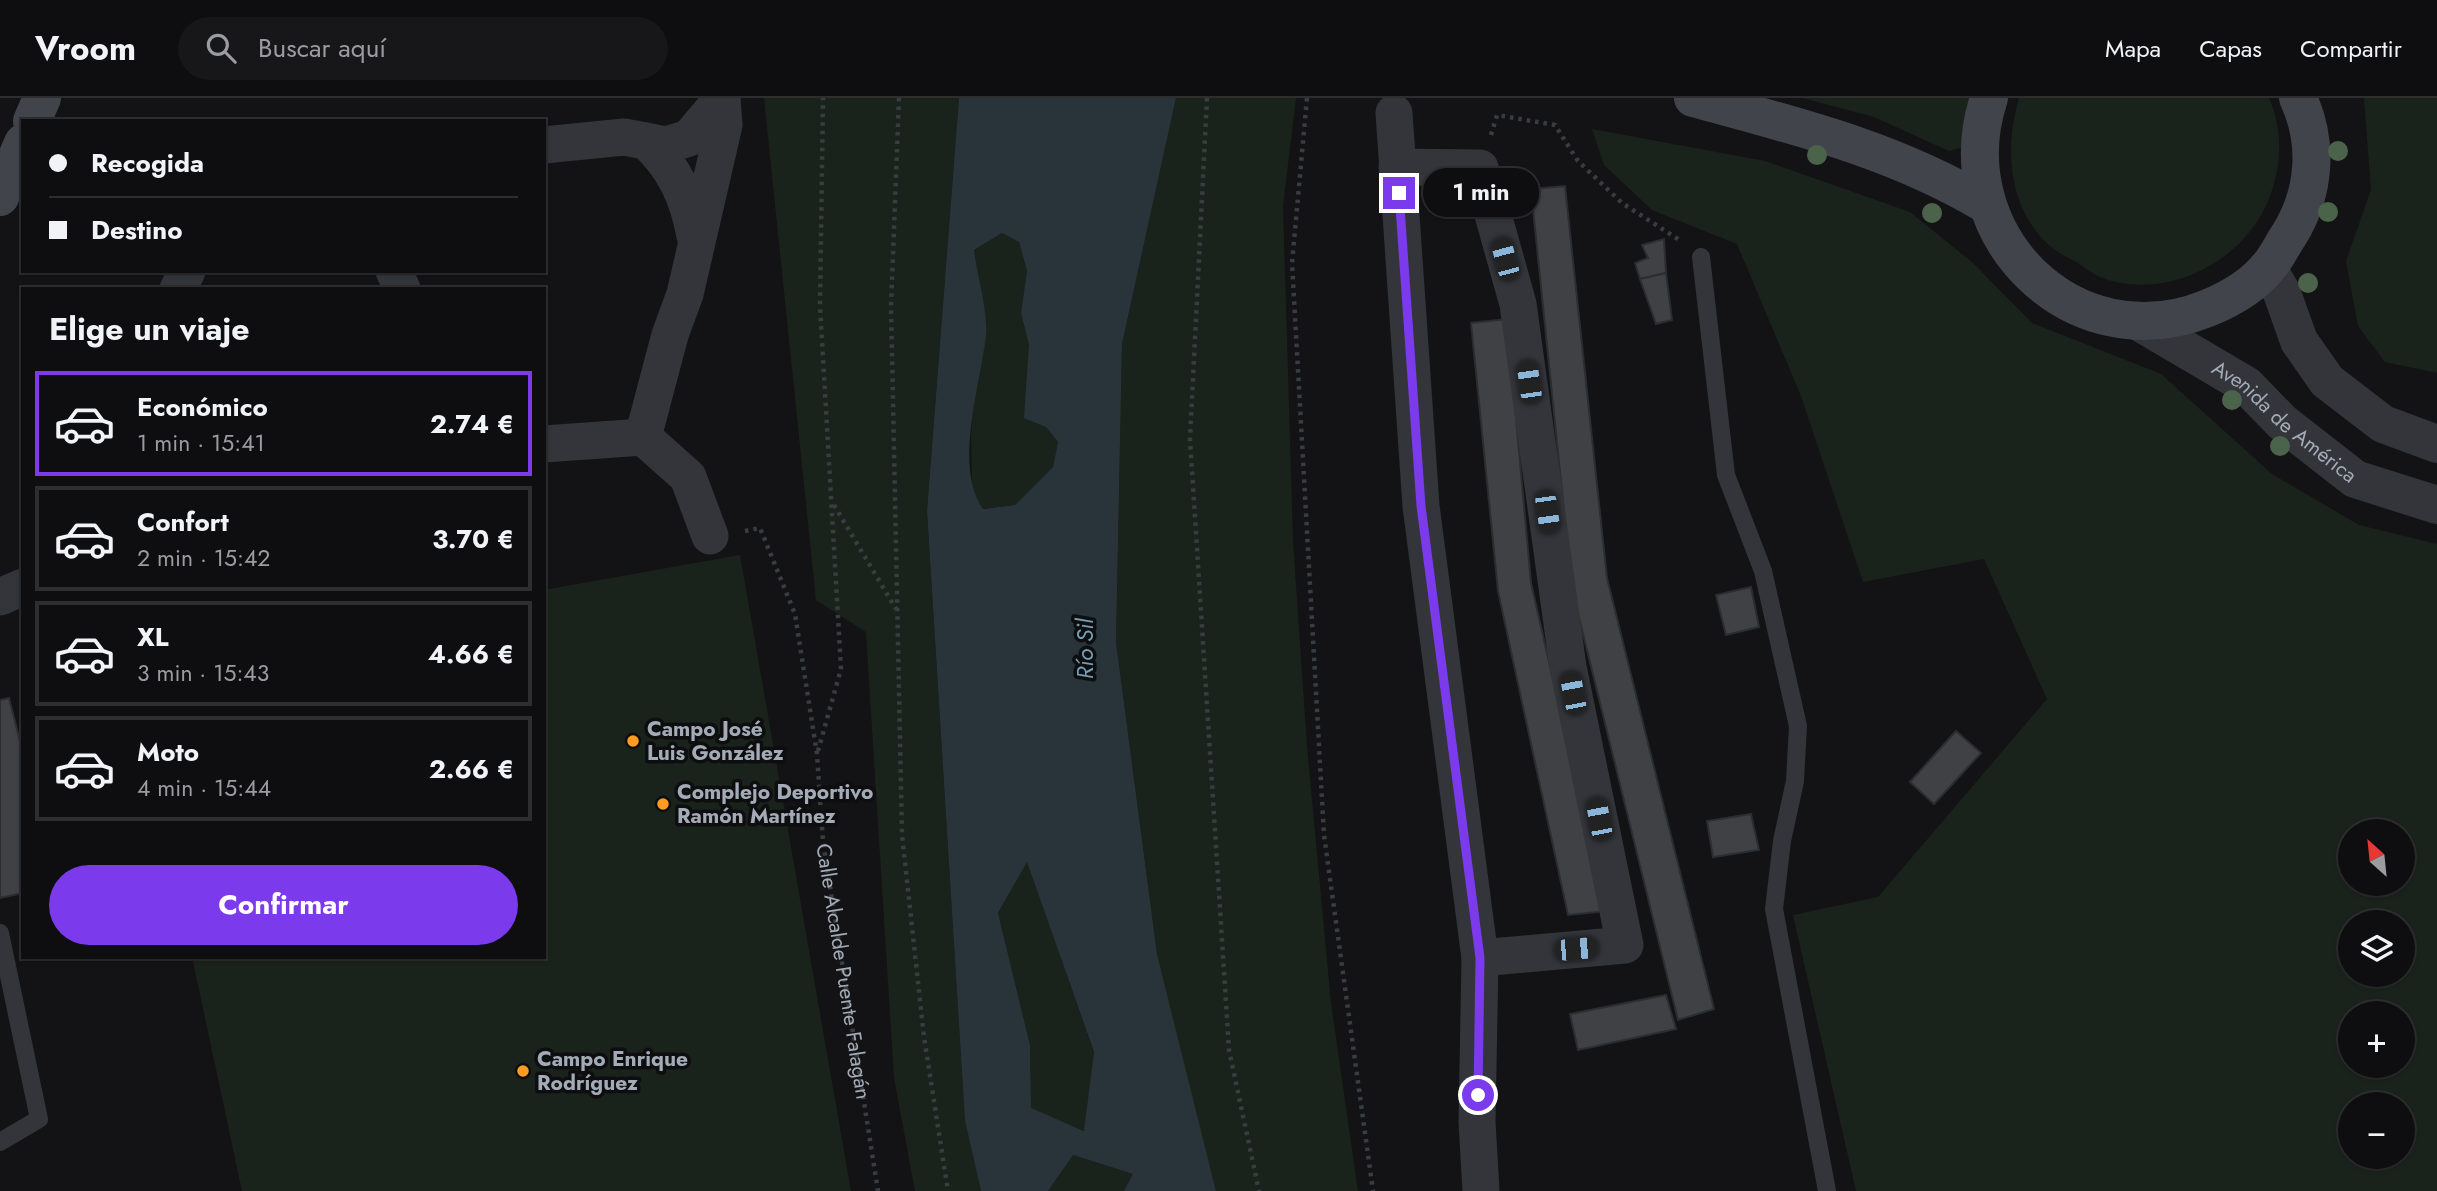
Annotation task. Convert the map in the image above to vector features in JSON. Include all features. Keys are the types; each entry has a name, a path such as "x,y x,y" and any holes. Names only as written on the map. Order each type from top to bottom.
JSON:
{"main road":[{"path":"33,119 42,98"},
{"path":"1693,98 1842,138 1939,177 1985,204"},
{"path":"1989,98 1978,150 1985,204 2001,239 2043,287 2098,315 2139,321 2188,316 2231,298 2268,268 2301,215 2312,171 2310,123 2298,98"},
{"path":"0,197 21,149"}],"street":[{"path":"546,145 624,137 666,145 689,138 722,98"},
{"path":"643,437 670,335 685,294 695,241 724,125 722,98"},
{"path":"1394,113 1421,506 1480,958 1477,1122 1481,1191"},
{"path":"646,141 666,159 681,186 691,213 695,241"},
{"path":"1397,167 1480,167 1518,304 1568,667 1625,945 1480,958"},
{"path":"2268,268 2288,308 2299,341 2327,381 2383,424 2437,444"},
{"name":"Avenida de América","path":"2139,321 2246,385 2282,422 2355,479 2437,506"},
{"path":"546,444 643,437 688,477 709,536"},
{"path":"0,597 21,588"},
{"path":"0,612 21,607"}],"lane":[{"path":"1701,257 1726,475 1763,570 1798,726 1795,781 1782,841 1774,908 1827,1191"},
{"path":"0,933 39,1119 0,1142"}],"path":[{"path":"817,754 841,669 820,306 823,98"},
{"path":"899,98 891,306 902,835 924,1037 948,1191"},
{"path":"1207,98 1190,439 1229,1050 1259,1191"},
{"path":"1307,98 1292,263 1324,835 1373,1191"},
{"path":"1480,167 1497,115 1555,125 1578,161 1622,203 1671,232 1701,257"},
{"path":"833,505 898,612"},
{"name":"Calle Alcalde Puente Falagán","path":"709,536 760,528 795,614 817,754 824,842 878,1191"}],"shaded area":[{"path":"764,98 959,98 927,511 965,1121 981,1191 915,1191 894,1078 866,632 816,600"},
{"path":"1176,98 1296,98 1283,206 1293,541 1307,746 1331,1003 1358,1191 1216,1191 1157,954 1116,642 1122,344"},
{"path":"1803,98 1972,98 1964,122 1964,147 1949,151 1874,117"},
{"path":"2019,98 2269,98 2279,135 2279,159 2270,196 2259,219 2243,239 2224,257 2202,270 2177,280 2152,284 2126,284 2100,277 2050,246 2025,214 2013,177 2011,157 2014,117"},
{"path":"2364,98 2437,98 2437,373 2385,362 2358,326 2346,261 2371,190"},
{"path":"1592,129 1765,161 1910,212 1973,263 2032,323 2161,374 2272,474 2359,525 2437,544 2437,1191 1856,1191 1793,915 1878,897 2047,699 1984,559 1863,582 1801,396 1737,244 1652,210 1604,165"},
{"path":"1002,233 1019,242 1027,271 1021,313 1029,345 1029,372 1046,427 1058,442 1053,467 1015,505 982,509 972,494 971,435 975,384 986,333 974,250"},
{"name":"Complejo Deportivo Ramón Martínez","path":"740,555 851,1191 242,1191 192,959 546,959 546,590"},
{"path":"1027,861 1094,1053 1085,1131 1031,1109 1030,1045 998,913"},
{"path":"1072,1155 1134,1174 1124,1191 1048,1191"}],"water":[{"name":"Río Sil","path":"959,98 1176,98 1122,344 1116,642 1157,954 1216,1191 1124,1191 1133,1174 1073,1155 1048,1191 981,1191 965,1121 927,511","holes":["1002,233 1019,242 1027,271 1021,313 1029,345 1024,418 1046,427 1058,442 1053,467 1015,505 983,509 974,492 969,448 986,335 984,304 974,250","1027,862 1094,1052 1084,1131 1031,1108 1030,1045 998,913"]}],"building":[{"path":"1565,186 1607,578 1714,1009 1678,1020 1572,589 1531,189"},
{"path":"1664,239 1666,273 1640,279 1635,263 1648,258 1642,245"},
{"path":"1666,273 1672,320 1656,324 1640,279"},
{"path":"1507,319 1531,583 1606,911 1568,915 1498,591 1471,323"},
{"path":"1751,587 1759,627 1726,635 1716,595"},
{"path":"9,698 21,745 21,893 0,898 0,700"},
{"path":"1956,731 1981,753 1934,804 1910,782"},
{"path":"1751,814 1759,850 1713,857 1707,821"},
{"path":"1666,995 1676,1029 1578,1050 1570,1014"}],"place":[{"name":"Campo José Luis González","path":"633,741"},
{"name":"Complejo Deportivo Ramón Martínez","path":"663,804"},
{"name":"Campo Enrique Rodríguez","path":"523,1071"}],"route":[{"path":"1399,193 1421,506 1480,958 1478,1095"}]}
